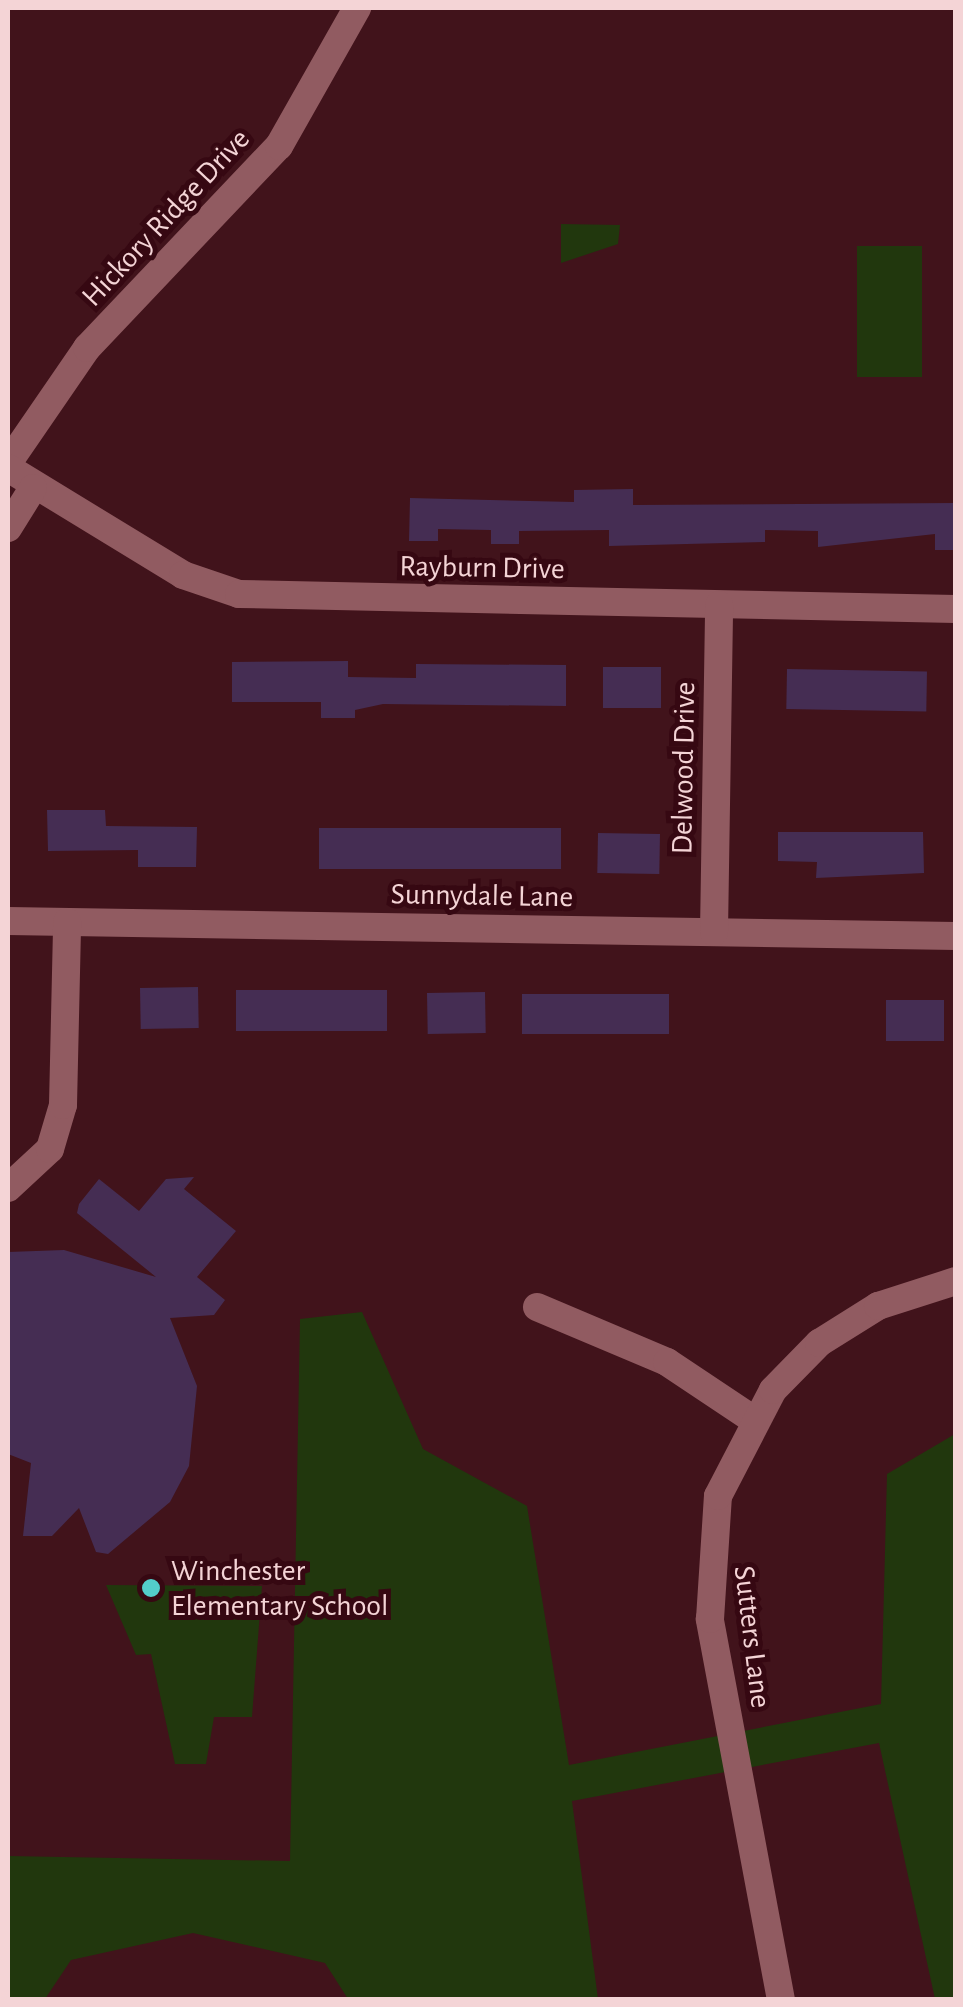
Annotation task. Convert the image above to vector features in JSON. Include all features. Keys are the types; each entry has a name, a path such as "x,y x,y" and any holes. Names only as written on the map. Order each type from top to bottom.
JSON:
{"street":[{"name":"Hickory Ridge Drive","path":"8,465 87,348 261,169 357,8"},
{"name":"Rayburn Drive","path":"8,465 33,488 183,575 239,594 956,608"},
{"path":"8,528 33,488"},
{"name":"Delwood Drive","path":"714,932 719,605"},
{"name":"Sunnydale Lane","path":"8,921 956,936"},
{"path":"8,1188 50,1149 63,1104 67,922"},
{"name":"Sutters Lane","path":"781,2000 707,1582 718,1496 754,1420 793,1366 847,1322 956,1281"},
{"path":"536,1307 666,1362 754,1420"}],"green space":[{"path":"561,224 620,225 618,244 561,263"},
{"path":"857,246 922,246 922,377 857,377"},
{"path":"362,1312 423,1449 527,1506 569,1765 881,1704 887,1474 955,1434 955,1999 935,1999 879,1743 572,1801 598,1999 348,1999 325,1963 193,1933 71,1960 45,1999 8,2000 8,1856 290,1861 300,1319"},
{"path":"106,1585 262,1586 252,1717 214,1717 206,1764 175,1764 151,1654 136,1655"}],"building":[{"path":"633,489 633,505 956,503 956,550 935,550 935,534 818,547 818,531 765,530 765,542 609,546 609,530 519,531 519,544 491,544 491,530 438,529 438,541 409,541 410,498 574,502 574,490"},
{"path":"348,661 348,677 416,678 416,664 566,665 566,706 383,704 355,710 355,718 321,718 321,702 232,702 232,662"},
{"path":"603,667 661,667 661,708 603,708"},
{"path":"787,669 927,671 926,711 786,709"},
{"path":"47,810 105,810 106,826 197,827 196,867 138,867 138,850 48,851"},
{"path":"319,828 561,828 561,869 319,869"},
{"path":"778,832 923,832 924,873 816,878 817,862 778,861"},
{"path":"598,833 660,834 659,874 597,873"},
{"path":"198,987 199,1028 141,1029 140,988"},
{"path":"236,990 387,990 387,1031 236,1031"},
{"path":"485,992 486,1033 428,1034 427,993"},
{"path":"522,994 669,994 669,1034 522,1034"},
{"path":"886,1000 944,1000 944,1041 886,1041"},
{"path":"194,1177 184,1189 236,1231 197,1277 225,1300 214,1315 170,1318 197,1386 189,1466 170,1502 108,1554 96,1552 79,1508 52,1536 23,1536 31,1463 8,1454 8,1252 64,1250 156,1277 77,1213 79,1204 99,1179 139,1211 166,1179"}],"place":[{"name":"Winchester Elementary School","path":"151,1588"}]}
